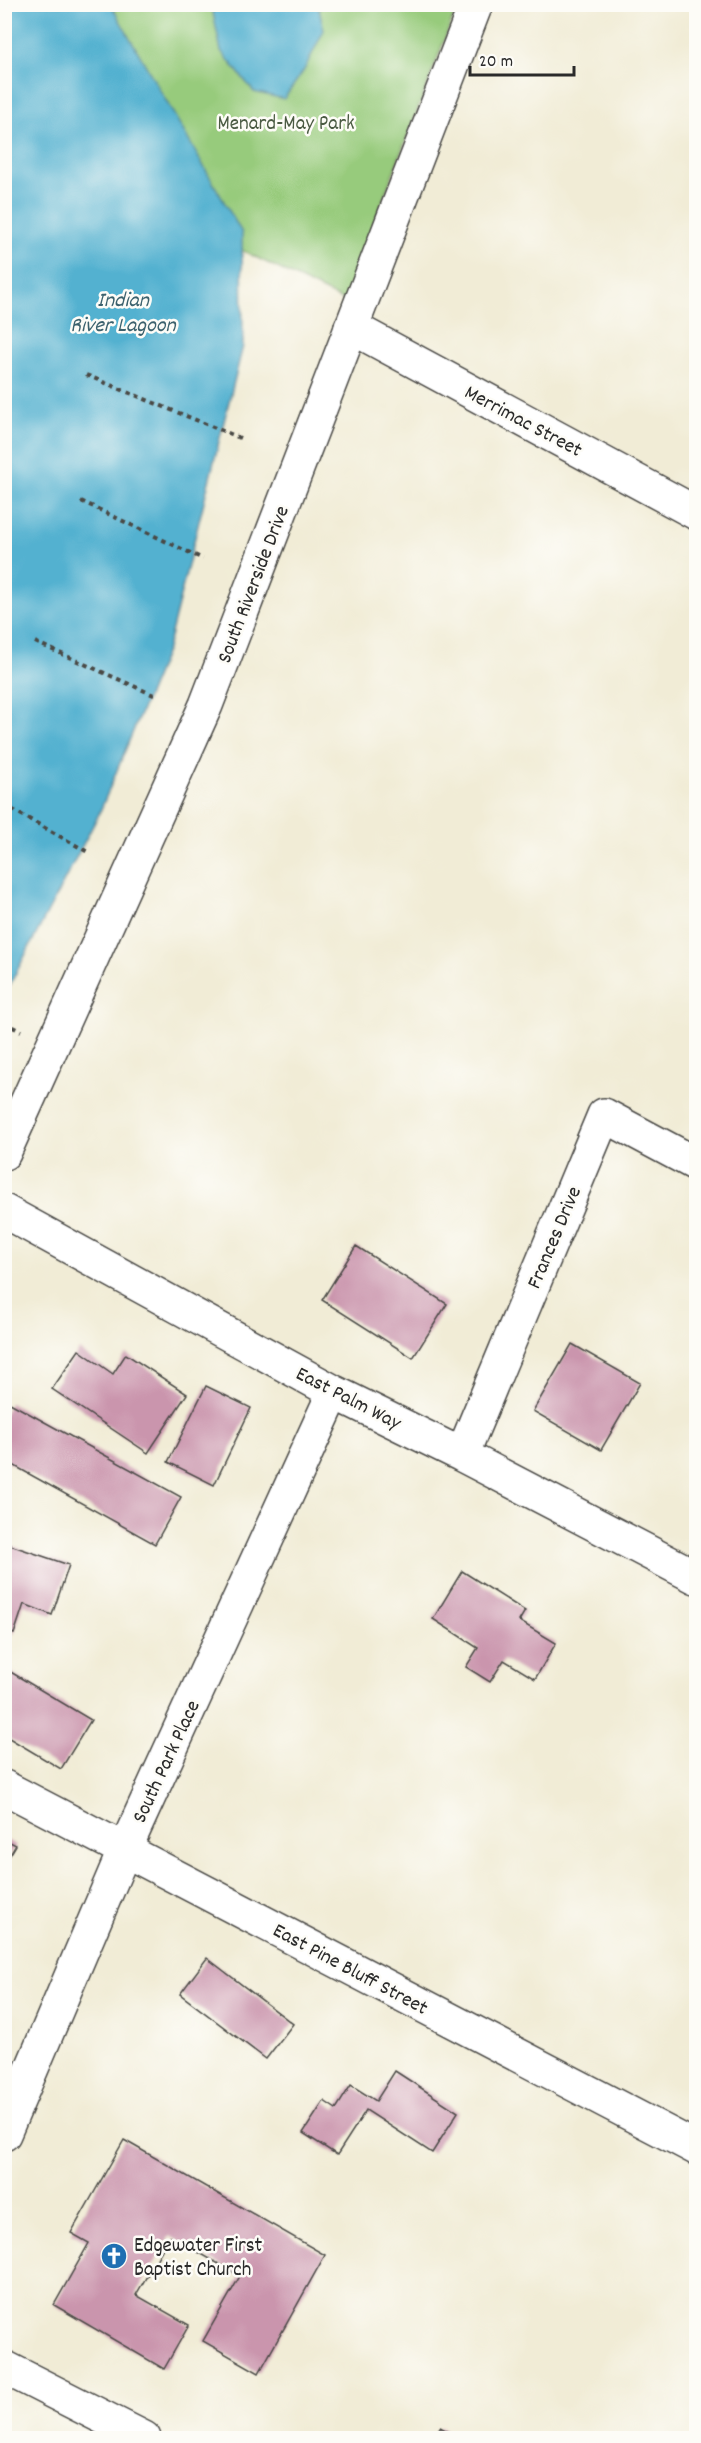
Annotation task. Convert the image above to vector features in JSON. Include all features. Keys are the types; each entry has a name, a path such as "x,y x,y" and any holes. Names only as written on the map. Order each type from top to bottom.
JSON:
{"street":[{"name":"South Riverside Drive","path":"4,1153 206,705 476,4"},
{"name":"Merrimac Street","path":"351,327 696,513"},
{"name":"Frances Drive","path":"462,1455 604,1115 696,1164"},
{"name":"East Palm Way","path":"4,1211 334,1392 462,1455 696,1577"},
{"name":"South Park Place","path":"4,2134 125,1849 334,1392"},
{"name":"East Pine Bluff Street","path":"4,1787 696,2148"},
{"path":"4,2367 144,2439"}],"path":[{"path":"86,375 240,438"},
{"path":"81,501 203,559"},
{"path":"35,642 156,696"},
{"path":"4,805 88,852"},
{"path":"4,1023 27,1034"}],"green space":[{"name":"Menard-May Park","path":"82,5 458,5 344,301 217,238"}],"water":[{"name":"Indian River Lagoon","path":"5,4 111,5 242,233 243,346 167,649 99,814 5,994"},
{"path":"215,4 318,5 324,30 304,70 284,99 254,92 221,51 212,8"}],"building":[{"path":"356,1246 447,1304 413,1358 322,1300"},
{"path":"572,1344 640,1383 601,1450 533,1411"},
{"path":"79,1350 113,1374 126,1354 187,1394 148,1453 52,1389"},
{"path":"206,1386 251,1408 214,1485 168,1462"},
{"path":"10,1403 181,1497 155,1544 4,1460 4,1414"},
{"path":"4,1543 69,1565 52,1615 24,1604 14,1634 4,1631"},
{"path":"462,1571 525,1611 519,1621 556,1643 535,1679 504,1660 490,1682 466,1667 478,1648 433,1619"},
{"path":"4,1668 91,1720 61,1769 4,1735"},
{"path":"4,1839 16,1845 4,1865"},
{"path":"207,1958 293,2024 266,2059 180,1994"},
{"path":"395,2071 458,2112 432,2153 366,2110 337,2155 303,2133 324,2101 336,2109 351,2085 376,2101"},
{"path":"124,2140 325,2255 259,2373 203,2341 240,2276 170,2236 136,2295 189,2325 164,2369 54,2305 89,2243 71,2233"},
{"path":"440,2427 460,2438 433,2438"}],"place":[{"name":"Edgewater First Baptist Church","path":"114,2256"}]}
